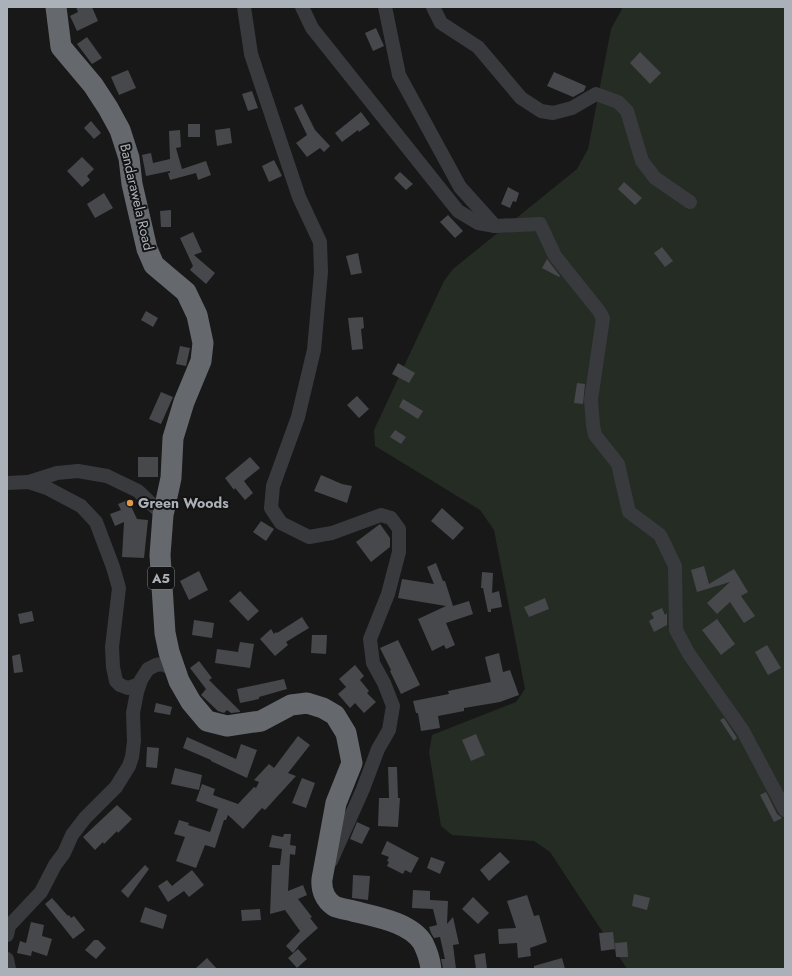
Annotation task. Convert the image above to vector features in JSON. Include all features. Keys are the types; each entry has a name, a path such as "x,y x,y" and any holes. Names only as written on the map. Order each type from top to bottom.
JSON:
{"highway":[{"name":"Bandarawela Road","path":"56,7 61,47 92,85 108,108 120,130 129,158 132,184 147,249 154,265 186,292 197,316 203,343 201,361 184,402 174,438 160,555 165,633 179,681 191,702 207,721 227,726 261,721 290,705 307,703 323,708 335,715 346,733 352,762 336,803 322,884 324,896 334,906 386,919 406,927 422,942 429,958 431,969"}],"lane":[{"path":"244,7 250,54 299,197 320,242 321,272 314,350 298,417 273,486 271,508 281,523 309,537 332,533 381,514 391,518 399,530 399,552 388,594 370,639 374,663 393,706 389,730 378,749 363,789 323,879"},
{"path":"302,7 312,28 458,211 478,223 495,226 540,224 555,256 599,311 603,318 591,400 595,435 618,464 629,512 660,535 675,566 676,630 688,654 743,731 785,810"},
{"path":"385,7 399,75 460,187 495,226"},
{"path":"432,7 441,23 478,46 521,98 541,111 553,113 572,108 596,94 618,102 627,111 642,161 655,178 690,202"},
{"path":"7,483 29,482 56,473 78,471 107,476 138,492 164,515"},
{"path":"29,482 47,488 81,506 96,522 113,567 119,588 112,647 116,681 120,685 128,688 139,684"},
{"path":"7,935 9,926 41,892 55,865 64,853 72,835 85,818 116,787 129,766 134,741 133,713 139,684 148,669 162,664 169,666 176,673"},
{"path":"7,959 9,969"}],"shaded area":[{"path":"623,7 785,7 785,969 627,969 550,852 534,841 452,835 441,826 429,752 432,735 516,702 525,689 494,530 480,510 375,446 374,430 444,281 453,269 577,169 588,149 611,29"}],"building":[{"path":"76,7 92,7 98,21 77,31 70,16 78,12"},
{"path":"376,28 384,46 373,51 365,33"},
{"path":"87,37 102,58 92,64 77,44"},
{"path":"640,52 661,73 650,84 630,63"},
{"path":"128,70 136,88 119,95 111,77"},
{"path":"554,72 586,86 584,91 573,97 547,86"},
{"path":"252,91 258,108 248,111 242,94"},
{"path":"302,104 315,130 330,146 324,152 320,148 307,157 296,143 307,135 294,108"},
{"path":"361,112 370,124 359,132 358,130 342,142 335,133"},
{"path":"91,121 101,133 94,139 84,128"},
{"path":"188,124 200,124 200,137 188,137"},
{"path":"230,128 232,143 217,146 215,130"},
{"path":"180,130 181,147 176,148 182,169 206,161 211,175 198,180 196,173 170,180 168,173 170,173 170,171 146,176 142,155 151,153 153,163 170,159 169,131"},
{"path":"82,157 94,169 87,176 90,180 82,187 67,171"},
{"path":"274,160 282,176 269,182 262,166"},
{"path":"400,172 413,184 406,190 394,178"},
{"path":"624,182 642,198 635,205 618,189"},
{"path":"508,187 519,193 516,202 513,201 510,208 501,204"},
{"path":"104,193 113,208 95,218 87,204"},
{"path":"171,210 171,227 161,227 160,211"},
{"path":"448,215 463,231 455,238 440,222"},
{"path":"193,232 202,252 194,255 215,273 206,284 190,270 193,266 180,238"},
{"path":"662,247 673,261 665,267 654,253"},
{"path":"358,253 362,273 351,275 346,256"},
{"path":"547,259 560,276 559,277 542,268"},
{"path":"146,311 158,318 153,327 141,320"},
{"path":"363,317 364,328 361,329 363,349 352,350 348,318"},
{"path":"180,346 190,348 186,366 176,364"},
{"path":"398,363 415,373 409,383 392,374"},
{"path":"577,383 585,384 583,404 574,403"},
{"path":"161,392 173,397 161,424 149,419"},
{"path":"357,396 369,409 359,418 347,405"},
{"path":"403,399 423,411 418,419 399,407"},
{"path":"395,430 406,437 401,444 390,437"},
{"path":"138,457 158,457 158,477 138,477"},
{"path":"250,457 260,468 244,481 253,493 245,500 235,488 234,490 225,478"},
{"path":"321,475 342,484 352,486 347,503 314,491"},
{"path":"128,500 137,519 148,520 144,558 122,557 124,522 115,526 110,514 121,510 118,504"},
{"path":"442,508 464,528 453,540 431,521"},
{"path":"261,521 274,529 266,541 253,532"},
{"path":"380,524 390,538 390,547 371,562 356,542"},
{"path":"436,563 443,581 445,581 453,606 469,601 473,614 446,623 455,645 446,649 444,645 432,651 418,619 446,606 398,598 402,579 434,584 427,567"},
{"path":"704,566 709,584 734,569 748,592 741,596 755,616 744,623 730,602 717,614 707,603 730,582 697,592 691,570"},
{"path":"199,571 208,590 189,600 180,581"},
{"path":"482,572 493,573 492,593 499,591 502,607 491,609 491,612 488,612 483,588 481,588"},
{"path":"240,591 259,611 248,621 229,601"},
{"path":"545,598 549,609 529,617 524,607"},
{"path":"662,608 665,615 667,613 667,625 654,632 649,621 654,618 651,613"},
{"path":"32,611 34,621 20,624 18,614"},
{"path":"302,617 309,628 286,642 288,645 275,656 260,639 271,629 274,634 276,632 277,633"},
{"path":"717,619 735,644 721,655 702,630"},
{"path":"194,620 214,623 212,638 192,635"},
{"path":"312,635 327,635 326,654 311,653"},
{"path":"398,640 420,685 401,694 380,648"},
{"path":"240,642 254,644 250,668 215,663 217,649 238,652"},
{"path":"767,645 781,668 768,675 755,652"},
{"path":"499,653 503,672 510,670 519,695 500,702 464,708 464,711 438,716 440,728 421,731 418,713 416,713 413,701 449,694 448,691 491,682 485,657"},
{"path":"20,654 23,672 14,673 12,656"},
{"path":"199,661 212,678 209,680 240,712 231,713 227,710 224,713 218,711 201,695 206,689 190,668"},
{"path":"355,665 364,676 360,680 369,691 367,693 376,702 364,713 355,703 350,708 338,694 346,687 339,679"},
{"path":"284,679 287,689 259,697 259,699 240,703 237,689"},
{"path":"156,703 172,707 170,715 154,712"},
{"path":"724,718 737,738 734,741 720,720"},
{"path":"476,734 485,755 471,761 462,740"},
{"path":"298,736 310,745 288,773 296,776 265,810 262,808 243,829 228,815 226,820 224,820 215,848 205,845 196,868 176,861 185,837 174,834 179,820 189,823 188,825 210,832 218,809 196,801 202,784 215,789 213,795 238,804 254,787 256,788 259,782 254,780 269,764 274,768"},
{"path":"187,737 236,759 241,744 257,750 247,778 183,748"},
{"path":"147,747 159,748 157,768 146,767"},
{"path":"388,767 397,767 398,798 400,798 398,827 378,826 379,798 389,798"},
{"path":"175,768 202,775 199,790 171,784"},
{"path":"302,778 315,783 306,808 292,803"},
{"path":"766,792 777,814 782,818 774,822 760,795"},
{"path":"117,805 132,819 118,833 117,831 104,844 103,842 95,850 83,837"},
{"path":"357,822 370,828 362,844 350,839"},
{"path":"284,834 291,834 290,845 296,846 295,855 290,854 288,891 303,885 307,895 298,899 312,917 310,918 318,928 300,944 293,953 286,946 300,931 285,910 270,914 272,865 280,865 282,849 269,847 272,835 283,837"},
{"path":"387,841 419,858 411,873 405,870 403,874 387,866 389,857 381,854"},
{"path":"500,852 510,862 489,881 480,870"},
{"path":"431,857 445,862 440,874 427,868"},
{"path":"145,865 149,869 128,898 121,891"},
{"path":"192,870 204,885 189,897 184,891 168,902 158,886 167,880 172,886"},
{"path":"353,875 370,876 368,900 352,898"},
{"path":"413,890 430,891 430,900 448,901 447,924 453,917 459,944 453,945 456,969 443,969 441,959 445,959 440,937 434,938 429,927 437,925 433,909 412,908"},
{"path":"634,894 650,898 647,910 632,906"},
{"path":"527,895 534,916 539,915 547,942 530,948 531,956 518,958 517,943 499,944 498,929 516,928 507,901"},
{"path":"473,897 489,913 478,924 462,909"},
{"path":"52,898 68,916 69,915 71,918 74,916 85,930 73,939 45,904"},
{"path":"145,907 167,915 163,929 140,922"},
{"path":"260,909 261,920 242,921 241,910"},
{"path":"31,922 44,925 42,936 52,939 47,956 32,951 31,956 17,953 20,941 26,943"},
{"path":"613,932 615,949 601,951 599,933"},
{"path":"94,940 98,940 106,948 96,959 85,950"},
{"path":"627,942 628,957 616,957 615,943"},
{"path":"298,949 307,959 297,968 288,958"},
{"path":"485,953 487,969 476,969 474,955"},
{"path":"207,958 217,969 195,969"},
{"path":"562,958 565,969 534,969 534,966"}],"place":[{"name":"Green Woods","path":"130,503"}]}
